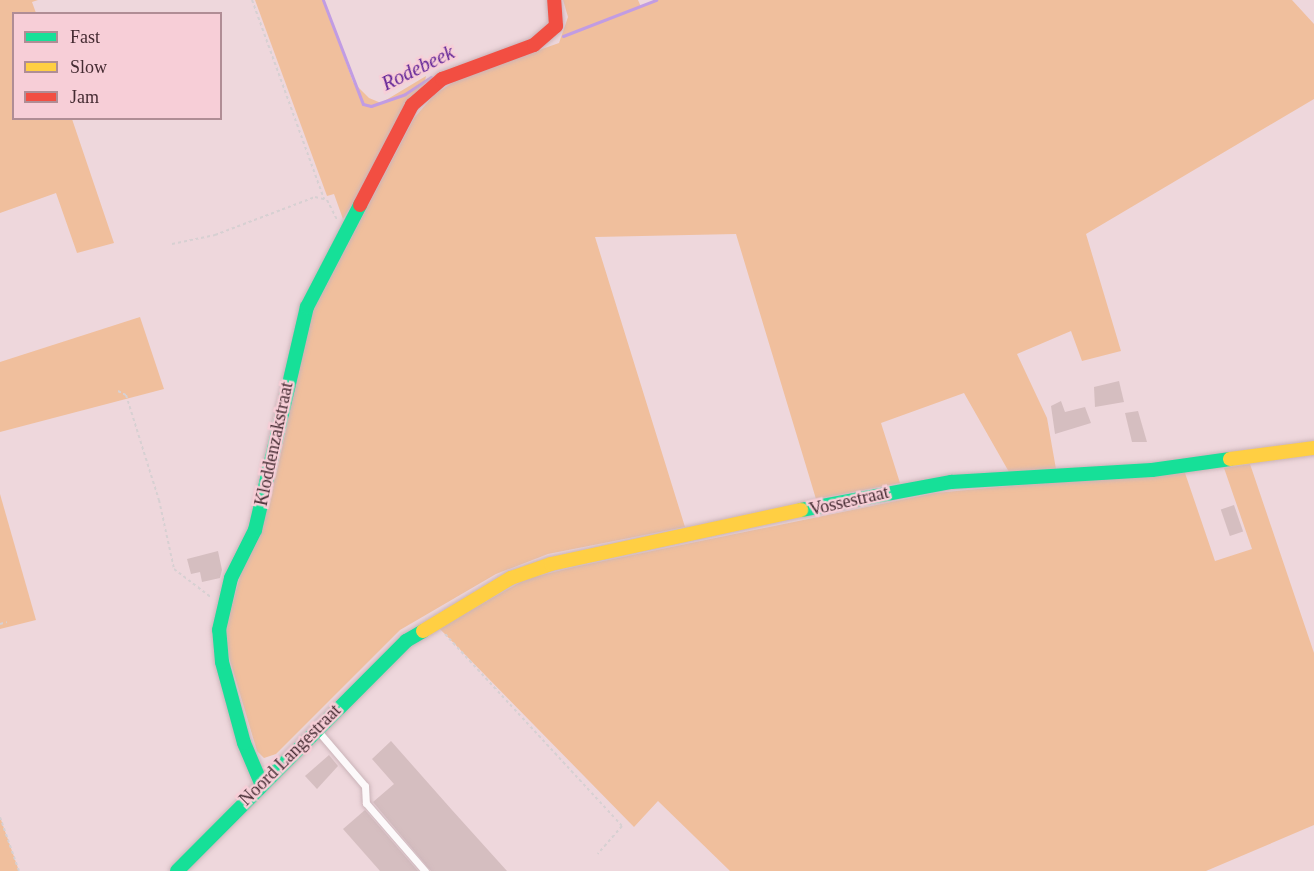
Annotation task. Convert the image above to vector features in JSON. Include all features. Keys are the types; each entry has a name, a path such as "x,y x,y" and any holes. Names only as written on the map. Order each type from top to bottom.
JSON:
{"street":[{"name":"Kloddenzakstraat","path":"261,783 244,743 222,662 219,630 222,607 255,530 307,307 404,118 421,94 442,79 534,45 550,34 556,26 554,0"},
{"name":"Vossestraat","path":"406,641 511,578 550,564 902,489 951,482 1152,470 1314,448"},
{"name":"Noord Langestraat","path":"177,871 261,783 406,641"}],"lane":[{"path":"316,729 365,786 366,803 425,871"}],"path":[{"path":"252,0 324,199 345,232"},
{"path":"172,243 215,235 315,197 324,199"},
{"path":"118,391 126,395 159,500 174,568 222,607"},
{"path":"0,624 8,622"},
{"path":"435,623 622,826 598,854"},
{"path":"0,817 19,871"}],"shaded area":[{"path":"0,0 38,0 32,2 36,12 12,12 12,120 72,120 114,243 77,253 56,193 0,213"},
{"path":"255,0 324,0 353,82 369,98 381,103 426,76 424,87 343,219 334,194 327,196"},
{"path":"563,0 638,0 641,7 658,0 1292,0 1314,24 1314,99 1086,234 1121,351 1082,361 1071,331 1017,354 1047,418 1056,469 1009,472 964,393 881,423 900,483 816,499 736,234 595,237 685,527 548,554 496,574 400,630 276,754 264,758 257,751 229,657 225,631 313,311 414,118 435,94 460,78 559,43 568,17"},
{"path":"140,317 164,389 0,432 0,362"},
{"path":"1250,464 1314,653 1314,825 1206,871 730,871 658,801 634,827 439,628 526,579 574,567 935,493 1010,486 1185,473 1215,561 1252,549 1224,468"},
{"path":"0,494 36,620 0,629"},
{"path":"0,817 19,871 0,871"}],"building":[{"path":"1119,381 1124,402 1095,407 1094,387"},
{"path":"1061,401 1065,412 1085,407 1091,423 1055,434 1051,406"},
{"path":"1138,411 1147,442 1132,442 1125,413"},
{"path":"1234,505 1243,531 1230,536 1221,510"},
{"path":"218,551 222,570 220,578 202,582 200,572 191,574 187,559"},
{"path":"391,741 507,871 431,871 373,802 394,784 372,759"},
{"path":"329,755 338,766 317,789 305,776"},
{"path":"365,810 418,871 380,871 343,829"}],"waterway":[{"name":"Rodebeek","path":"323,0 363,104 371,106 405,94 431,77"},
{"name":"Rodebeek","path":"563,36 656,0"}],"traffic: fast":[{"path":"261,783 244,743 222,662 219,630 231,578 255,530 307,307 360,205"},
{"path":"801,510 951,482 1152,470 1230,459"},
{"path":"177,871 406,641 423,631"}],"traffic: slow":[{"path":"1230,459 1314,448"},
{"path":"423,631 511,578 551,564 801,510"}],"traffic: jam":[{"path":"360,205 412,105 442,79 534,45 556,26 554,0"}]}
